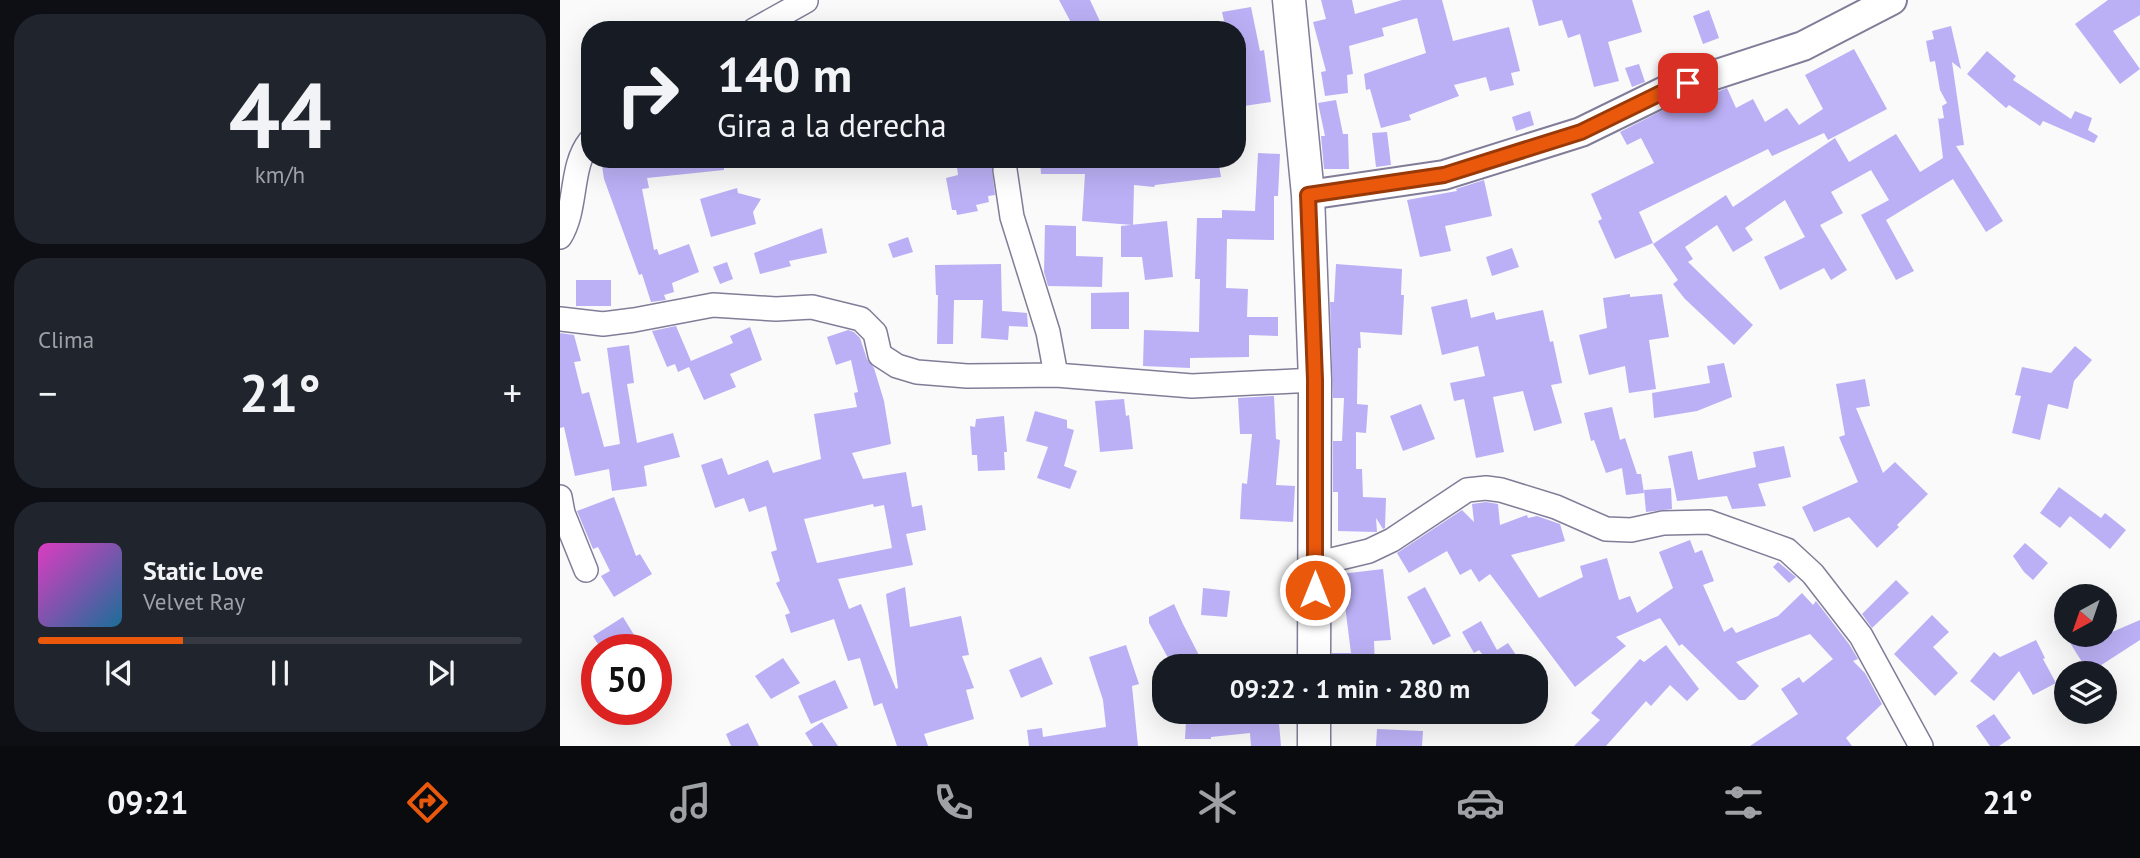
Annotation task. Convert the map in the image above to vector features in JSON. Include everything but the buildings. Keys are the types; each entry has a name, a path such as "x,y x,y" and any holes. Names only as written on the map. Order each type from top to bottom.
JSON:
{"main road":[{"path":"1289,0 1308,195 1315,380 1314,654"},
{"path":"1314,724 1314,746"}],"street":[{"path":"1308,195 1444,175 1581,132 1665,91 1802,46 1892,0"},
{"path":"770,21 806,1"},
{"path":"560,237 569,219 581,160"},
{"path":"1004,170 1012,217 1048,332 1056,376"},
{"path":"560,318 603,324 713,305 776,309 812,307 861,319 875,333 880,355 897,366 917,372 967,376 1056,376 1192,386 1315,380"},
{"path":"1315,564 1369,551 1392,540 1467,490 1501,490 1556,507 1606,529 1631,530 1663,523 1709,522 1787,550 1812,574 1861,636 1921,746"},
{"path":"560,497 563,513 586,570"}],"route":[{"path":"1315,590 1315,380 1308,195 1444,175 1581,132 1665,91 1688,83"}]}
